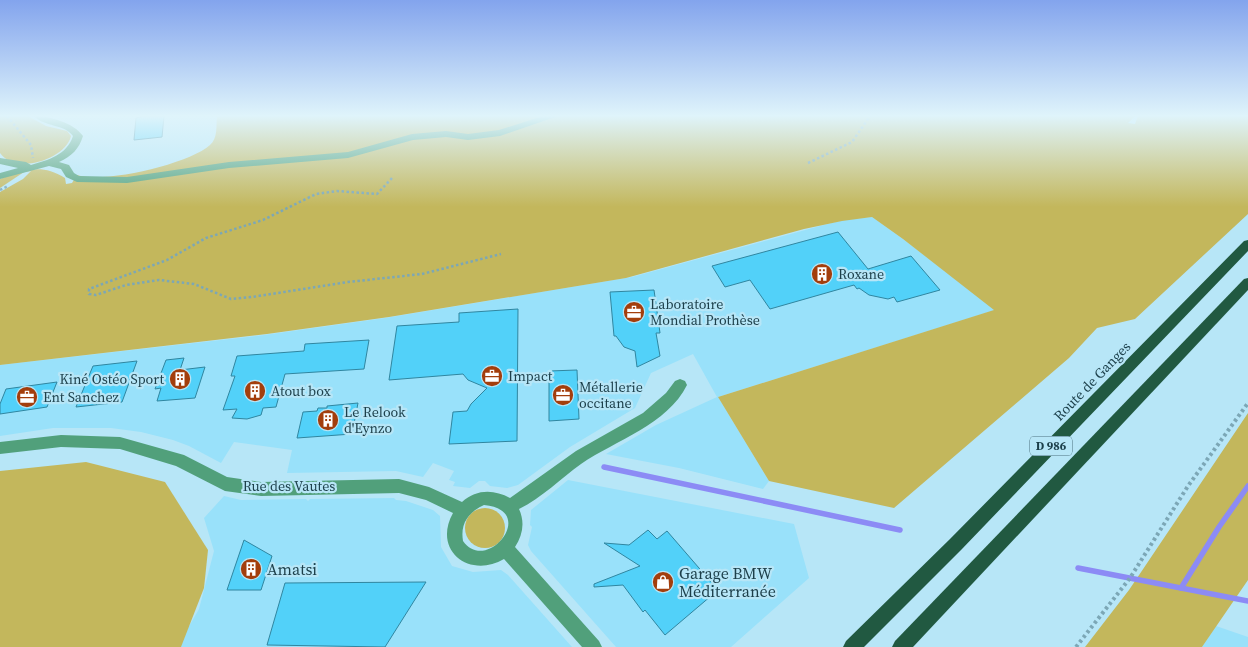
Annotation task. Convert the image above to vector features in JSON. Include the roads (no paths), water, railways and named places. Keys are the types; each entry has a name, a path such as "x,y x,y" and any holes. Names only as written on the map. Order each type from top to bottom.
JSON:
{"main road":[{"name":"Route de Ganges","path":"852,647 956,544 1248,244"},
{"name":"D 986","path":"901,647 1248,282"}],"street":[{"path":"0,176 62,158 75,146"},
{"path":"0,161 11,164 44,164 65,167 70,175 77,179 127,180 229,166 348,155 379,146"},
{"path":"510,506 520,501 579,457 650,416 668,402 680,385"},
{"name":"Rue des Vautes","path":"0,448 61,440 120,443 179,460 225,484 260,489 399,486 429,494 462,510"},
{"path":"490,498 510,506 516,522 512,540 505,548 483,558 468,555 462,551 454,538 453,531 462,510 475,501 490,498"},
{"path":"505,548 593,647"}],"waterway":[{"path":"604,467 900,530"},
{"path":"1181,588 1219,527 1248,486"},
{"path":"1078,568 1181,588"},
{"path":"1181,588 1248,601"}],"place":[{"name":"Roxane","path":"822,274"},
{"name":"Laboratoire Mondial Prothèse","path":"634,312"},
{"name":"Impact","path":"492,376"},
{"name":"Kiné Ostéo Sport","path":"180,379"},
{"name":"Atout box","path":"255,391"},
{"name":"Métallerie occitane","path":"563,395"},
{"name":"Ent Sanchez","path":"27,397"},
{"name":"Le Relook d'Eynzo","path":"328,420"},
{"name":"Amatsi","path":"251,569"},
{"name":"Garage BMW Méditerranée","path":"663,582"}]}
